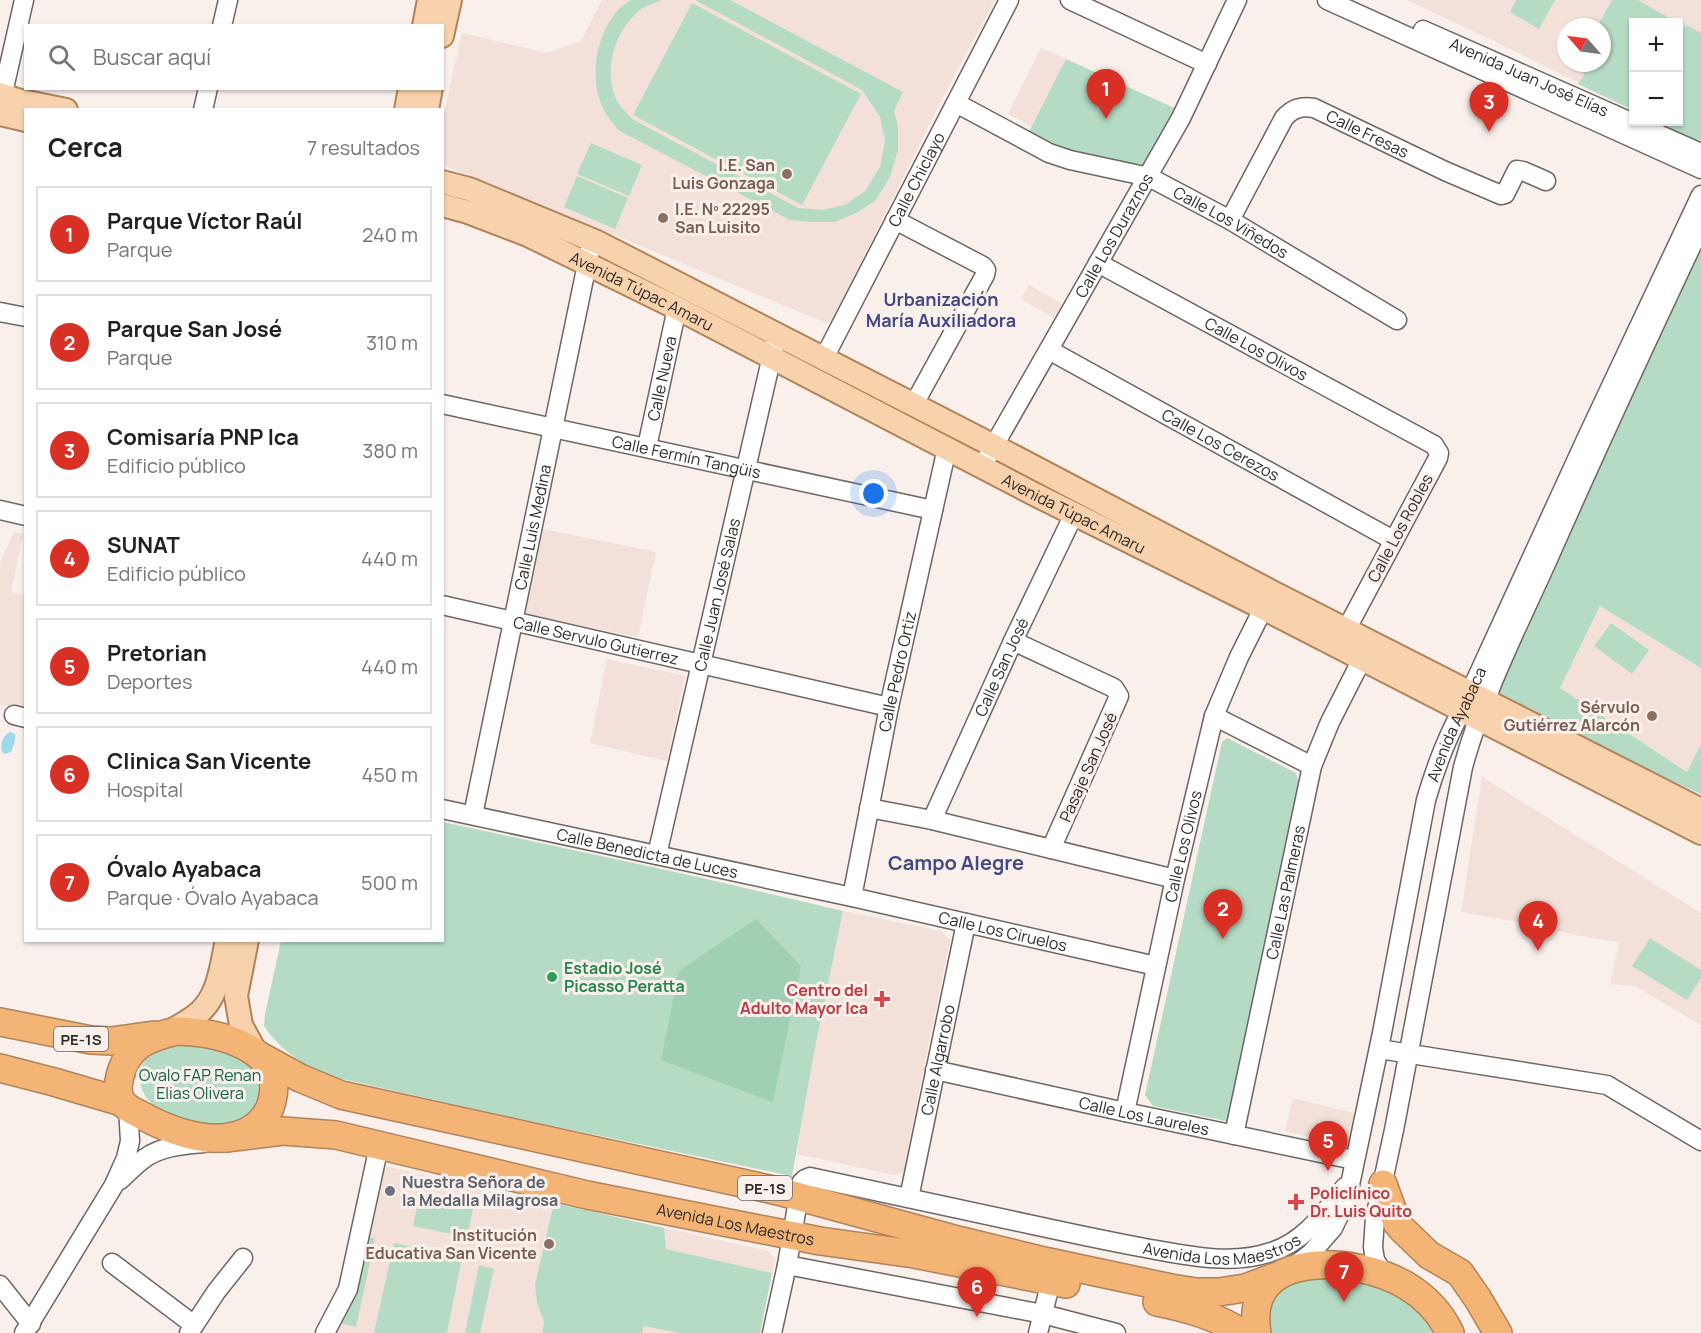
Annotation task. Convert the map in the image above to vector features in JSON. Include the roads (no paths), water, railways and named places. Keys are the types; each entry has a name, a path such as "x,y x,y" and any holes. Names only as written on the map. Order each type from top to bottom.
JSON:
{"highway":[{"name":"PE-1S","path":"0,1022 91,1040 134,1039 177,1031 218,1036 232,1040 300,1078 340,1095 799,1196 950,1238 1171,1288 1196,1292 1219,1292 1245,1288 1313,1265 1327,1264 1365,1269 1407,1286 1424,1299 1446,1324 1450,1333"},
{"name":"PE-1S","path":"125,1105 119,1094 119,1080 126,1059 132,1050 142,1043 165,1033"},
{"name":"PE-1S","path":"2,1074 54,1082 125,1105 150,1120 175,1130 224,1138 248,1131 258,1125 272,1105 274,1080 272,1071 258,1054"},
{"name":"Avenida Los Maestros","path":"224,1138 295,1131 336,1135 587,1195 820,1241 914,1254 1176,1306 1202,1313 1242,1333"},
{"path":"1383,1185 1397,1223 1430,1255 1460,1273 1498,1333"},
{"path":"1257,1333 1255,1323 1257,1303 1266,1286 1282,1274"}],"main road":[{"path":"424,24 429,0"},
{"path":"444,27 450,0"},
{"path":"406,108 410,90"},
{"path":"427,108 431,90"},
{"path":"1,102 50,108"},
{"path":"1,102 24,119"},
{"name":"Avenida Túpac Amaru","path":"444,183 469,189 592,240 825,358 994,446 1267,600 1362,659 1474,705"},
{"name":"Avenida Túpac Amaru","path":"444,206 468,212 528,235 587,263 1074,514 1267,600 1346,630 1474,705 1695,819"},
{"path":"165,1033 195,1017 205,1008 217,985 227,942"},
{"path":"247,942 236,996 237,1011 258,1054"}],"street":[{"path":"1,102 24,0"},
{"path":"222,24 228,0"},
{"name":"Calle Chiclayo","path":"825,358 1009,0"},
{"path":"1070,0 1207,64"},
{"name":"Calle Los Duraznos","path":"982,467 1149,177 1181,118 1237,0"},
{"name":"Avenida Juan José Elías","path":"1328,0 1692,152"},
{"name":"Avenida Juan José Elías","path":"1355,0 1692,152 1701,169"},
{"path":"203,108 208,90"},
{"name":"Calle Los Viñedos","path":"956,103 1049,153 1070,160 1149,177 1230,220 1397,320"},
{"name":"Calle Fresas","path":"1230,220 1284,118 1297,108 1314,108 1445,171 1501,195 1505,194 1515,173 1520,169 1546,181"},
{"path":"1692,152 1700,196"},
{"name":"Avenida Ayabaca","path":"1384,1275 1375,1260 1373,1247 1375,1218 1474,705 1583,445 1700,196"},
{"path":"895,220 983,266 986,270 914,404"},
{"name":"Avenida Ayabaca","path":"1282,1274 1311,1253 1334,1228 1347,1199 1426,800 1449,733 1474,705 1701,226"},
{"name":"Calle Luis Medina","path":"473,815 592,240"},
{"name":"Calle Los Olivos","path":"1098,263 1415,435"},
{"name":"Calle Nueva","path":"647,447 677,308"},
{"path":"0,312 24,317"},
{"name":"Calle Juan José Salas","path":"657,855 777,334"},
{"name":"Calle Los Cerezos","path":"1049,350 1393,540"},
{"name":"Calle Fermín Tangüis","path":"444,404 933,510"},
{"name":"Calle Los Robles","path":"1346,630 1438,458 1434,445 1415,435"},
{"name":"Calle Pedro Ortiz","path":"852,897 889,707 947,448"},
{"path":"0,510 24,516"},
{"name":"Calle San José","path":"932,820 1013,640 1074,514"},
{"name":"Calle Los Olivos","path":"1125,1112 1175,879 1214,717 1239,657 1267,600"},
{"name":"Calle Servulo Gutierrez","path":"444,604 889,707"},
{"name":"Pasaje San José","path":"1013,640 1114,688 1119,696 1051,849"},
{"name":"Calle Las Palmeras","path":"1234,1136 1311,766 1362,659"},
{"path":"1214,717 1311,766"},
{"path":"869,808 932,820 1175,879"},
{"name":"Calle Benedicta de Luces","path":"444,809 852,897"},
{"name":"Calle Los Ciruelos","path":"852,897 1156,966"},
{"name":"Calle Algarrobo","path":"909,1198 966,923"},
{"path":"1378,1049 1607,1085 1701,1141"},
{"name":"Calle Los Laureles","path":"935,1070 1354,1160"},
{"path":"0,1285 28,1330 114,1185 126,1158 130,1141 125,1105"},
{"path":"114,1185 145,1158 158,1151 224,1138"},
{"path":"325,1333 348,1289 379,1146"},
{"name":"Avenida Los Maestros","path":"799,1196 801,1183 810,1177 1097,1239 1179,1254 1233,1258 1269,1253 1286,1247 1315,1224 1350,1181"},
{"path":"772,1333 799,1196"},
{"path":"112,1263 192,1329 216,1292 243,1258"},
{"path":"787,1265 1043,1314 1116,1333"},
{"path":"1038,1333 1051,1281"}],"water":[{"path":"10,732 15,734 15,741 11,752 5,754 2,752 3,738"}],"place":[{"name":"Parque Víctor Raúl","path":"1106,119"},
{"name":"Comisaría PNP Ica","path":"1489,132"},
{"name":"I.E. San Luis Gonzaga","path":"787,174"},
{"name":"I.E. Nº 22295 San Luisito","path":"663,218"},
{"name":"Sérvulo Gutiérrez Alarcón","path":"1652,716"},
{"name":"Parque San José","path":"1223,939"},
{"name":"SUNAT","path":"1538,951"},
{"name":"Estadio José Picasso Peratta","path":"552,977"},
{"name":"Centro del Adulto Mayor Ica","path":"882,999"},
{"name":"Pretorian","path":"1328,1171"},
{"name":"Nuestra Señora de la Medalla Milagrosa","path":"390,1191"},
{"name":"Policlínico Dr. Luis Quito","path":"1296,1202"},
{"name":"Institución Educativa San Vicente","path":"549,1244"},
{"name":"Óvalo Ayabaca","path":"1344,1302"},
{"name":"Clinica San Vicente","path":"977,1317"}],"district":[{"name":"Urbanización María Auxiliadora","path":"941,309"},
{"name":"Campo Alegre","path":"956,862"}],"park label":[{"name":"Ovalo FAP Renan Elias Olivera","path":"200,1084"}]}
